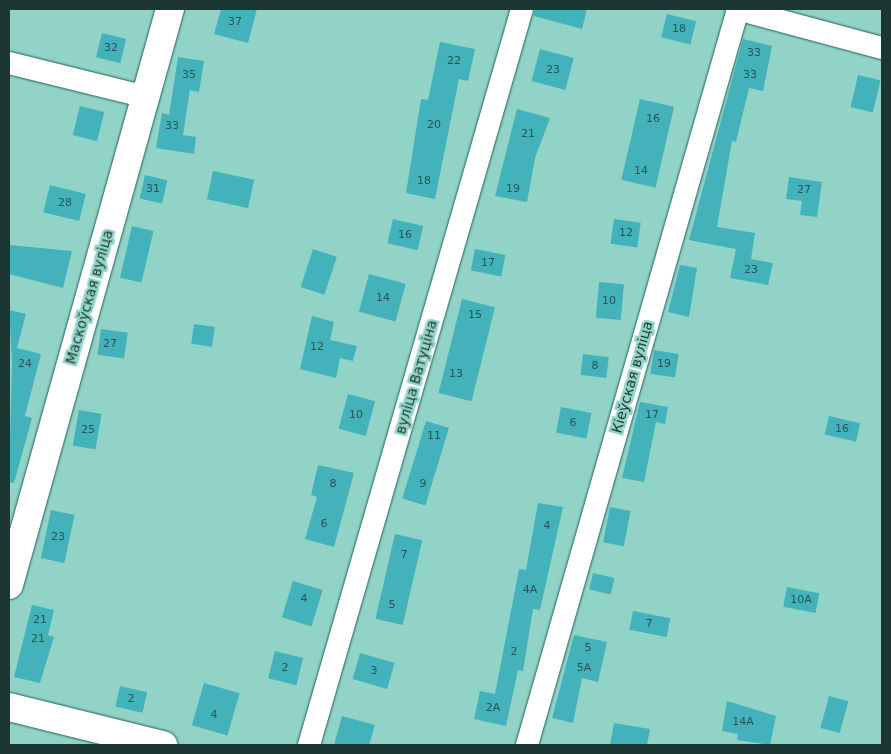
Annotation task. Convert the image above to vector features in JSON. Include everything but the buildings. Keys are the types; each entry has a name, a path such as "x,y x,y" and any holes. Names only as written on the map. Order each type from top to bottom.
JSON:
{"street":[{"name":"Маскоўская вуліца","path":"9,585 170,9"},
{"name":"вуліца Ватуціна","path":"309,745 522,9"},
{"path":"738,9 882,48"},
{"name":"Кіеўская вуліца","path":"527,745 738,9"},
{"path":"9,63 146,97"},
{"path":"9,707 163,745"}]}
